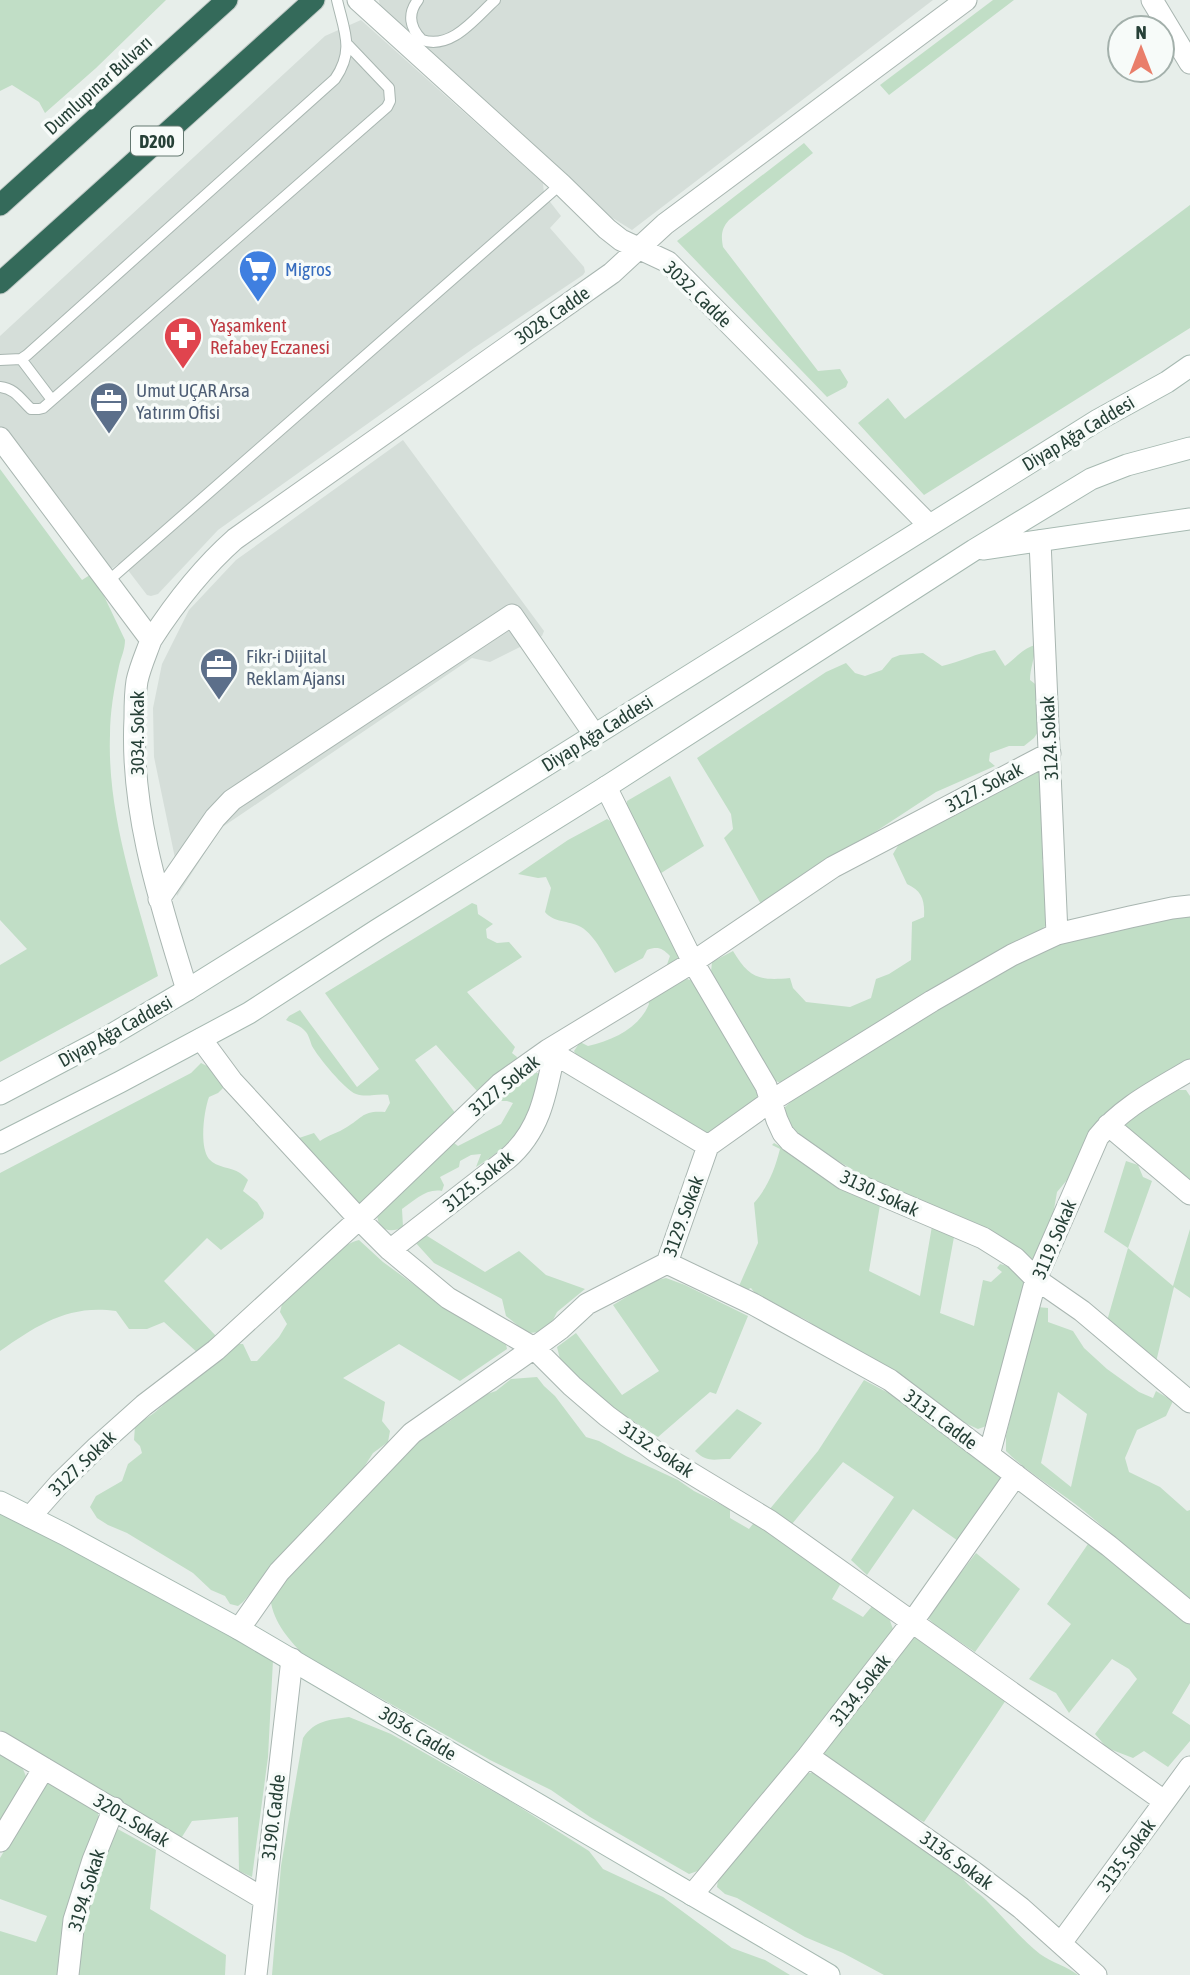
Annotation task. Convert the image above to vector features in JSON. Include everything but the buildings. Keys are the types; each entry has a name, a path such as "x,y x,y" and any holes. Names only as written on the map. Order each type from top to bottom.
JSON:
{"highway":[{"name":"Dumlupınar Bulvarı","path":"0,205 227,0"},
{"name":"D200","path":"0,283 314,0"}],"street":[{"name":"3032. Cadde","path":"358,0 607,229 621,240 668,262 929,525"},
{"name":"3028. Cadde","path":"151,640 189,585 211,560 235,539 612,273 664,224 966,0"},
{"path":"1152,0 1190,63"},
{"name":"Diyap Ağa Caddesi","path":"0,1094 106,1038 187,990 929,525 1190,366"},
{"path":"0,438 151,640"},
{"path":"0,1143 248,1013 377,929 606,788 974,550 1091,479 1127,465 1190,448"},
{"path":"974,550 1190,519 1190,529"},
{"name":"3124. Sokak","path":"1040,541 1057,934"},
{"path":"159,899 215,818 232,800 512,615 594,734"},
{"name":"3034. Sokak","path":"151,640 137,680 134,734 138,797 159,899 187,990"},
{"name":"3127. Sokak","path":"30,1517 60,1483 125,1421 216,1350 359,1219 490,1092 693,962 833,867 1050,752"},
{"name":"3130. Sokak","path":"606,788 693,962 766,1086 777,1120 790,1141 844,1180 983,1238 1014,1258 1036,1279 1082,1311 1190,1402"},
{"path":"551,1052 708,1146 771,1101 943,994 1012,955 1057,934 1190,906"},
{"name":"3132. Sokak","path":"201,1039 232,1081 359,1219 390,1250 448,1298 534,1348 572,1386 626,1430 770,1521 1164,1801"},
{"name":"3125. Sokak","path":"390,1250 524,1142 541,1110 551,1052"},
{"name":"3119. Sokak","path":"989,1455 1036,1279 1098,1137 1124,1110 1190,1070"},
{"path":"1108,1125 1190,1194"},
{"name":"3129. Sokak","path":"239,1629 279,1572 412,1433 560,1329 587,1304 667,1263 708,1146"},
{"name":"3131. Cadde","path":"667,1263 753,1304 890,1380 1109,1546 1190,1613"},
{"name":"3134. Sokak","path":"692,1895 808,1756 913,1621 1016,1475"},
{"name":"3036. Cadde","path":"0,1502 292,1659 829,1975"},
{"name":"3190. Cadde","path":"256,1975 292,1659"},
{"name":"3201. Sokak","path":"0,1742 264,1899"},
{"name":"3136. Sokak","path":"808,1756 1021,1908 1096,1975"},
{"name":"3135. Sokak","path":"1061,1943 1190,1767"},
{"path":"0,1841 44,1768"},
{"name":"3194. Sokak","path":"68,1975 74,1920 93,1860 114,1808"}],"lane":[{"path":"0,360 21,359 335,79 345,61 348,45 337,0"},
{"path":"418,0 411,13 412,25 422,40 434,43 452,39 495,0"},
{"path":"0,387 10,388 31,409 39,410 387,107 390,101 389,88 348,45"},
{"path":"107,583 561,184"},
{"path":"21,359 52,400"}],"shaded area":[{"path":"379,0 933,0 632,230 611,217 380,7"},
{"path":"361,20 543,183 544,194 561,216 550,228 584,267 585,272 218,530 158,594 147,595 124,565 118,564 96,580 0,447 0,336 325,36"},
{"path":"403,440 544,631 542,636 490,662 472,658 221,828 177,896 169,867 175,858 154,757 153,708 162,664 189,610 236,560"}],"green space":[{"path":"0,0 166,0 45,113 39,102 12,85 0,91"},
{"path":"993,0 1014,0 889,95 880,85"},
{"path":"804,143 813,153 729,220 723,230 722,239 723,247 818,371 840,369 848,382 846,387 827,397 677,241"},
{"path":"1190,205 1190,328 924,495 858,423 888,398 905,419"},
{"path":"0,469 82,580 93,573 125,640 115,683 111,718 110,765 113,796 125,857 158,976 0,1062 0,965 27,949 0,920"},
{"path":"1035,645 1030,680 1039,687 1040,729 1034,738 1024,746 1009,746 990,753 989,761 995,766 936,792 762,906 724,838 733,829 731,814 697,758 826,672 846,663 855,673 865,676 882,670 892,658 900,655 923,653 942,666 995,650 1005,666"},
{"path":"1039,767 1048,850 1042,860 1044,876 1048,879 1048,924 1034,935 784,1084 770,1079 711,972 712,962 733,951 744,967 756,976 770,979 790,978 793,988 806,1002 850,1007 871,998 876,979 911,960 912,922 924,917 922,897 907,884 893,854 899,844 1018,782 1031,770"},
{"path":"670,776 704,846 658,875 626,810 627,801"},
{"path":"607,819 615,824 620,840 639,870 680,950 676,964 664,973 670,956 657,948 647,950 643,958 615,973 586,931 545,912 551,888 546,877 518,874 568,840"},
{"path":"472,903 477,905 478,914 493,924 486,929 487,938 497,943 509,942 522,957 467,992 515,1047 512,1053 517,1057 516,1063 477,1091 436,1045 415,1060 456,1114 363,1205 353,1203 299,1138 314,1133 320,1141 367,1113 385,1112 390,1103 388,1095 364,1096 351,1091 320,1058 305,1031 286,1020 300,1010 357,1087 379,1069 325,993"},
{"path":"1190,916 1190,1064 1077,1168 1057,1192 1052,1221 1034,1258 1027,1261 887,1190 796,1136 787,1120 785,1107 793,1100 997,973 1065,942 1169,917"},
{"path":"687,979 697,982 759,1091 757,1098 706,1135 578,1059 574,1051 580,1042 588,1046 624,1032 645,1012 649,1004 647,997"},
{"path":"201,1063 209,1067 224,1087 209,1097 207,1103 203,1128 206,1153 212,1162 236,1171 248,1180 243,1191 257,1202 264,1213 263,1218 221,1250 207,1238 164,1281 216,1336 215,1343 200,1355 164,1322 147,1329 129,1329 116,1311 99,1310 68,1314 54,1319 0,1351 0,1173 191,1073"},
{"path":"531,1071 540,1074 531,1108 519,1132 476,1167 481,1154 471,1155 460,1161 459,1167 440,1177 444,1185 442,1191 425,1193 402,1209 403,1227 389,1230 382,1227 377,1213 450,1140 458,1146 501,1124 513,1103 498,1101 496,1097"},
{"path":"1178,1090 1186,1090 1190,1096 1190,1185 1122,1123"},
{"path":"774,1143 880,1205 869,1271 920,1296 932,1226 954,1237 940,1313 974,1326 983,1280 991,1282 1002,1272 997,1268 1000,1264 1019,1274 1026,1286 989,1425 978,1429 967,1424 810,1322 763,1300 751,1288 746,1290 739,1286 758,1243 754,1203 776,1164 780,1149 772,1145"},
{"path":"1126,1161 1138,1165 1143,1177 1152,1181 1128,1248 1104,1232"},
{"path":"1190,1229 1190,1298 1174,1287 1156,1362 1107,1321 1128,1248 1173,1286"},
{"path":"424,1234 485,1272 519,1251 546,1275 585,1289 557,1312 543,1332 527,1333 506,1316 502,1299 434,1263 415,1242"},
{"path":"359,1240 383,1262 420,1289 426,1288 505,1340 507,1349 460,1381 399,1344 343,1378 385,1402 382,1421 390,1431 388,1442 373,1453 359,1475 321,1511 243,1602 238,1606 230,1604 225,1596 211,1590 193,1573 97,1518 90,1507 96,1496 122,1481 128,1464 142,1453 134,1440 135,1426 154,1413 234,1344 243,1344 251,1361 257,1361 287,1324 280,1312 286,1297 340,1250"},
{"path":"666,1278 748,1316 716,1394 710,1392 658,1437 605,1403 561,1363 557,1347 576,1333 622,1395 659,1371 613,1305 653,1281"},
{"path":"1037,1307 1048,1308 1048,1322 1073,1331 1084,1348 1139,1392 1153,1398 1156,1391 1173,1401 1166,1416 1137,1430 1125,1458 1129,1472 1160,1487 1187,1511 1190,1510 1190,1606 1098,1522 1006,1451 1006,1436","holes":["1058,1392 1087,1414 1071,1487 1041,1463"]},
{"path":"537,1377 586,1437 678,1480 730,1509 730,1518 749,1529 756,1520 841,1583 832,1599 863,1617 873,1605 889,1618 893,1629 709,1867 689,1874 590,1817 551,1790 490,1760 304,1655 286,1635 273,1612 270,1594 402,1456 430,1431 447,1423 511,1379"},
{"path":"864,1380 898,1398 1003,1474 961,1543 913,1509 867,1575 851,1560 894,1497 843,1462 792,1524 769,1510 818,1451"},
{"path":"737,1409 762,1423 730,1459 707,1459 695,1451"},
{"path":"0,1512 78,1548 273,1660 268,1757 252,1877 239,1871 238,1817 192,1821 180,1840 0,1730"},
{"path":"1090,1541 1190,1622 1190,1683 1172,1713 1190,1725 1190,1741 1168,1767 1144,1751 1133,1758 1107,1748 1095,1734 1137,1679 1129,1669 1112,1659 1069,1713 1056,1693 1029,1679 1071,1624 1047,1604"},
{"path":"976,1553 1020,1589 975,1652 929,1619 931,1611"},
{"path":"922,1637 1008,1697 924,1822 890,1805 822,1755 911,1638"},
{"path":"349,1717 391,1734 510,1801 589,1851 603,1869 663,1897 732,1948 765,1960 790,1975 272,1975 281,1866 303,1738 318,1724"},
{"path":"0,1753 23,1769 27,1779 0,1826"},
{"path":"806,1773 815,1773 960,1873 1033,1948 1078,1975 884,1975 725,1894 717,1887 718,1879"},
{"path":"46,1780 98,1813 99,1822 63,1975 0,1975 0,1931 36,1942 47,1916 0,1899 0,1858"},
{"path":"114,1827 156,1850 150,1909 226,1955 225,1975 73,1975 77,1930"}],"place":[{"name":"Migros","path":"258,303"},
{"name":"Yaşamkent Refabey Eczanesi","path":"183,370"},
{"name":"Umut UÇAR Arsa Yatırım Ofisi","path":"109,435"},
{"name":"Fikr-i Dijital Reklam Ajansı","path":"219,701"}]}
